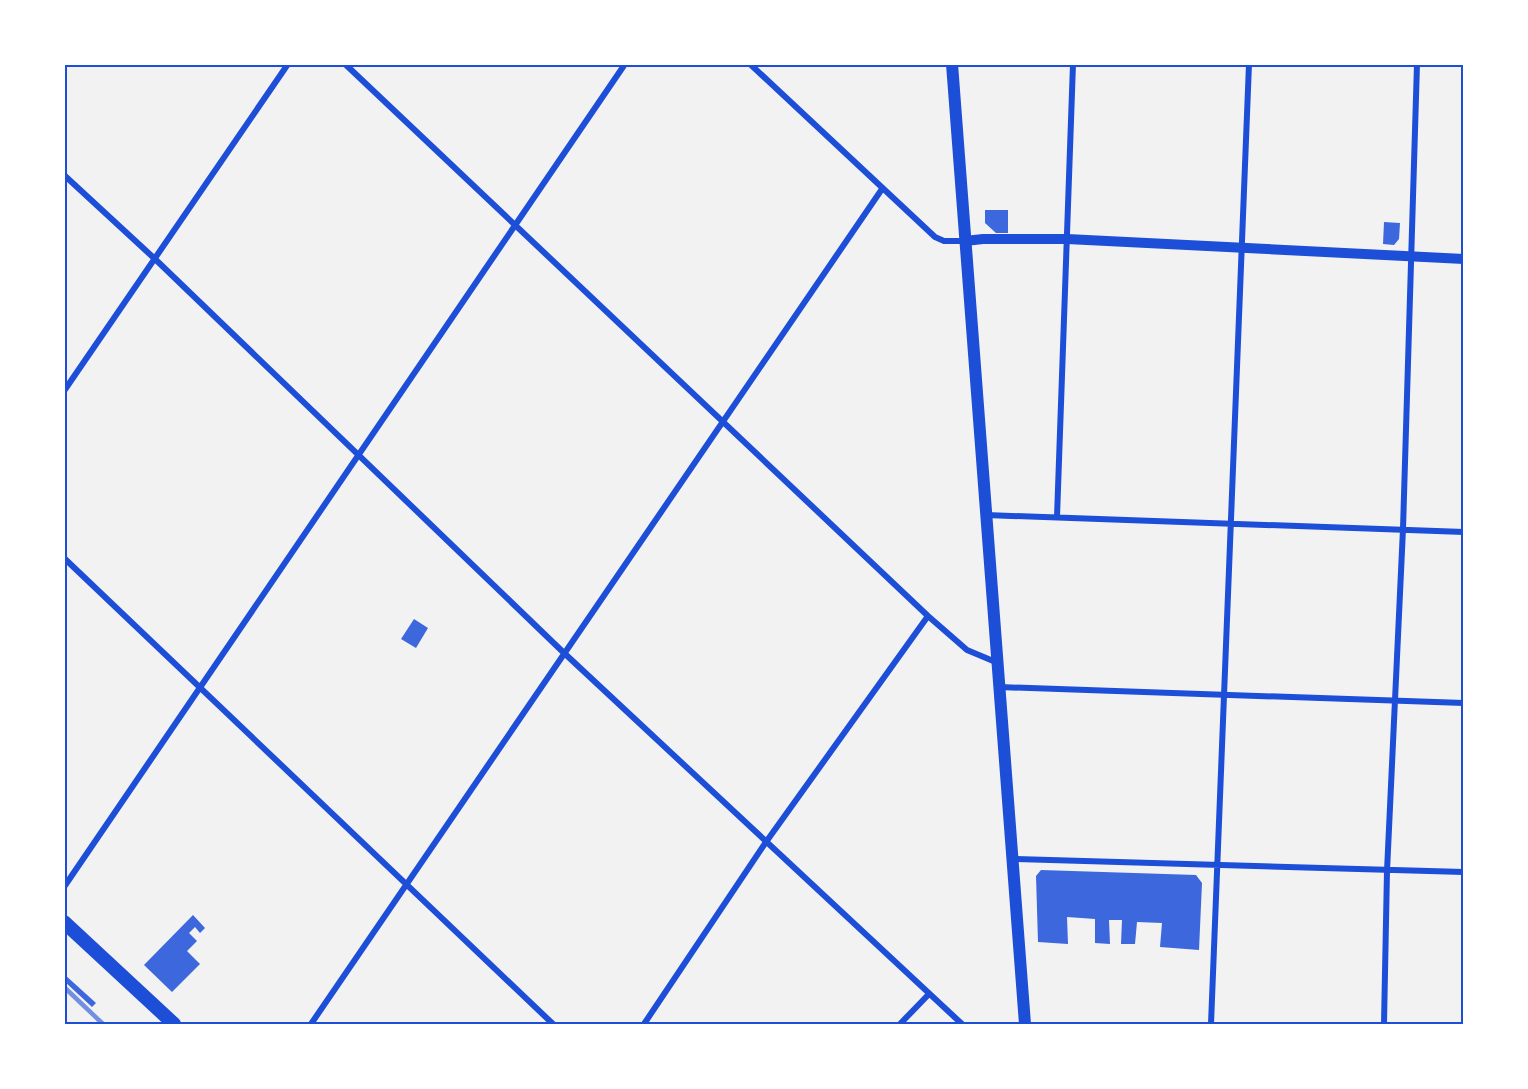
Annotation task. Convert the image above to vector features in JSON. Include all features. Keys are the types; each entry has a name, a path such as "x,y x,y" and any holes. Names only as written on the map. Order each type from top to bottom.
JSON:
{"main road":[{"path":"952,64 1025,1024"},
{"path":"64,922 174,1024"}],"street":[{"path":"64,391 288,64"},
{"path":"345,64 928,616 967,650 998,663"},
{"path":"64,887 625,64"},
{"path":"750,64 882,189 935,237 944,241 1067,239 1464,259"},
{"path":"1057,517 1073,64"},
{"path":"1211,1024 1226,694 1249,64"},
{"path":"1383,1024 1387,870 1403,529 1417,64"},
{"path":"64,175 155,259 563,652 962,1024"},
{"path":"310,1024 563,652 725,422 882,189"},
{"path":"986,515 1464,532"},
{"path":"64,558 553,1024"},
{"path":"644,1024 766,842 928,616"},
{"path":"999,687 1464,703"},
{"path":"1013,858 1464,872"},
{"path":"900,1024 929,994"}],"building":[{"path":"985,210 1008,210 1008,233 996,233 985,223"},
{"path":"1384,222 1400,223 1399,239 1394,245 1383,244"},
{"path":"414,619 428,628 416,648 401,639"},
{"path":"1041,870 1196,875 1202,883 1199,950 1160,947 1162,923 1137,922 1135,944 1121,944 1122,920 1109,920 1110,944 1095,943 1095,919 1067,917 1068,944 1038,942 1036,876"},
{"path":"193,915 205,928 200,933 195,927 189,933 197,941 187,951 200,964 172,992 144,965"},
{"path":"64,974 96,1003 92,1007 64,981"}],"railway":[{"path":"64,987 103,1024"}]}
